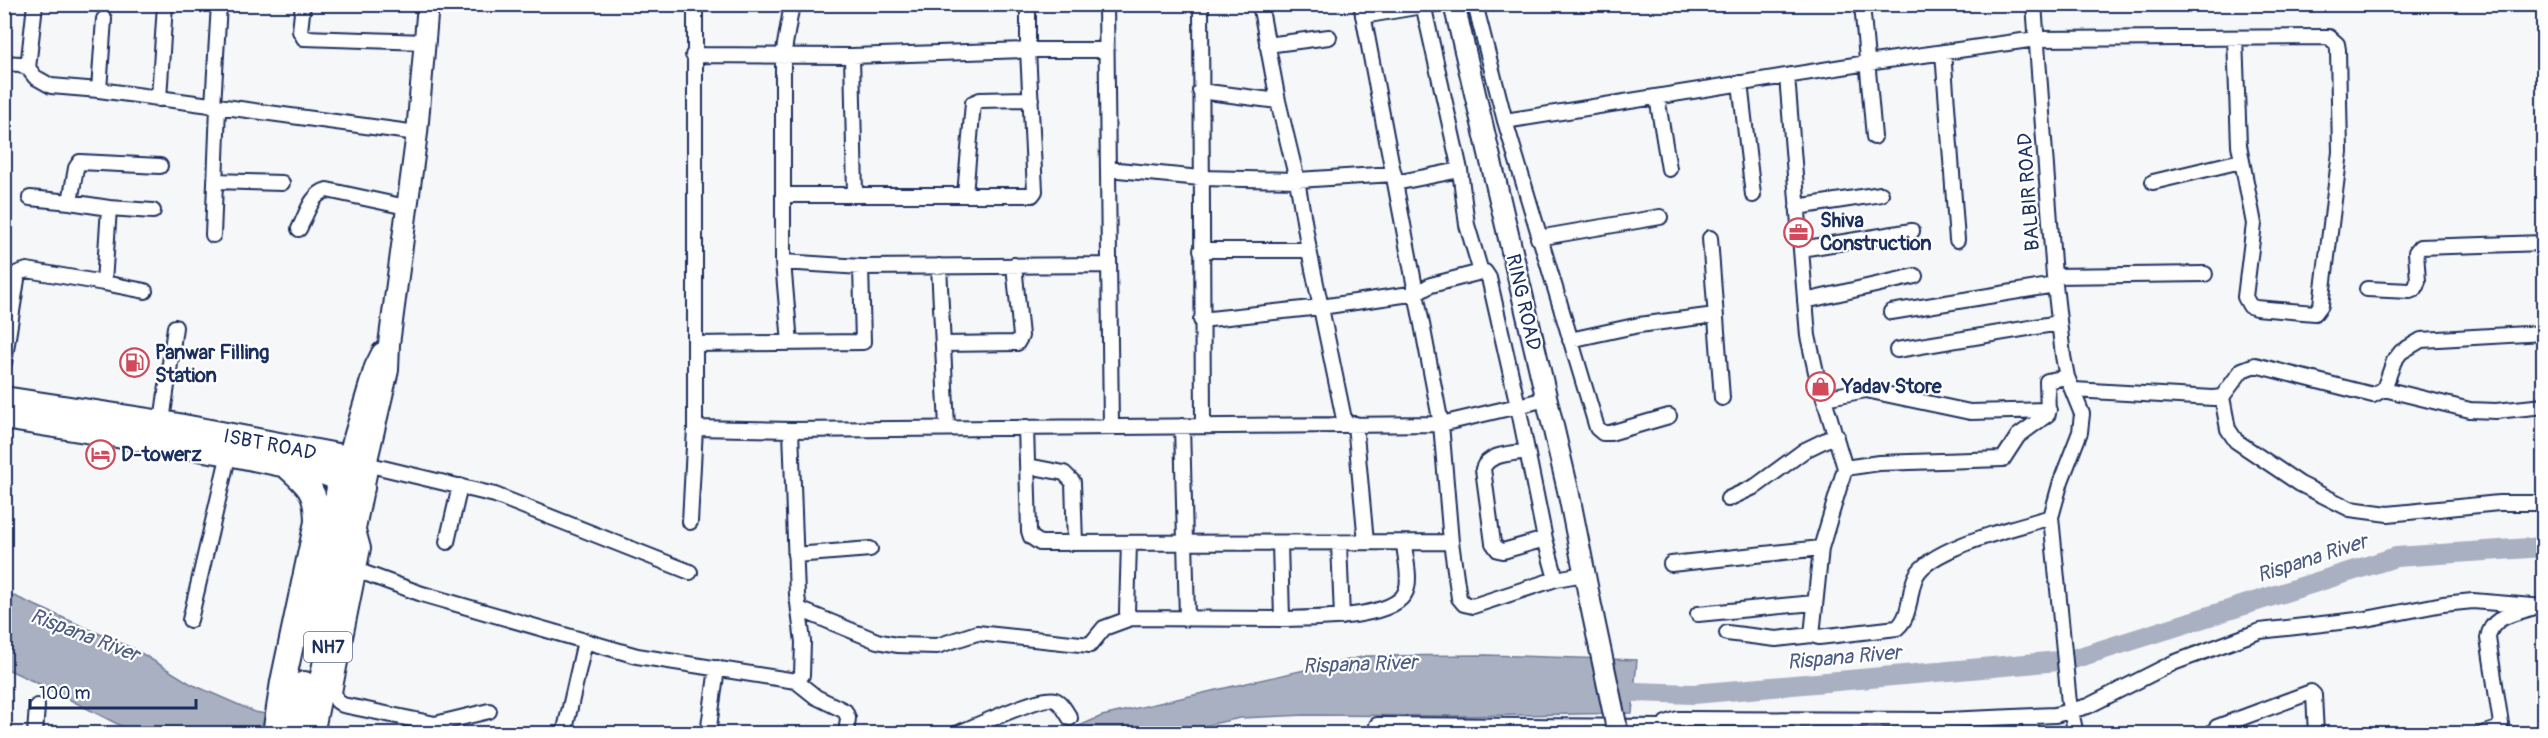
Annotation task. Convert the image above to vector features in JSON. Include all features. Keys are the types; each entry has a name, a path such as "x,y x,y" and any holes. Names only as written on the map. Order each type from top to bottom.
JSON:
{"highway":[{"name":"ISBT ROAD","path":"4,399 354,472"},
{"path":"4,417 159,432 229,453 285,465 325,473 354,472"},
{"path":"275,734 283,682 317,522 315,496 306,482 285,465"},
{"name":"NH7","path":"293,734 355,522 354,472"},
{"name":"NH7","path":"310,734 344,564 354,472"}],"street":[{"path":"28,68 35,4"},
{"path":"159,99 165,4"},
{"path":"213,235 219,4"},
{"path":"303,4 300,31 304,38 425,42"},
{"path":"428,4 417,133 389,344 375,367 354,472 460,486 522,504 690,572"},
{"path":"690,522 695,428 696,344 693,55 695,4"},
{"path":"790,343 783,262 783,56 792,4"},
{"path":"783,195 1027,196 1035,191 1028,4"},
{"path":"1106,4 1111,426"},
{"path":"1200,4 1203,425"},
{"path":"1260,4 1266,45 1298,180 1321,307 1350,424 1366,543"},
{"name":"RING ROAD","path":"1454,4 1568,490 1617,731"},
{"path":"1475,4 1504,121 1594,421 1603,433 1669,416"},
{"path":"1862,4 1874,137"},
{"name":"BALBIR ROAD","path":"2034,4 2054,280 2067,377 2080,403 2082,423 2056,495 2051,517 2070,708 2076,734"},
{"path":"1481,272 1467,225 1460,170 1427,5 1362,10 1442,424 1451,542 1458,591 1464,604 1473,606 1556,579 1584,574"},
{"path":"99,90 104,19"},
{"path":"1266,45 1329,37"},
{"path":"1504,121 1867,63 2036,39 2329,37 2337,44 2338,50 2340,152 2321,305 2315,313 2256,308 2250,306 2245,297 2254,225 2241,161 2235,38"},
{"path":"693,55 852,56 1028,50 1106,50"},
{"path":"1943,52 1957,240"},
{"path":"852,56 855,194"},
{"path":"4,63 20,64 28,68 35,77 51,87 99,90 417,133"},
{"path":"1787,76 1811,354 1845,468 1821,548 1812,633"},
{"path":"1740,83 1753,195"},
{"path":"1200,91 1278,100"},
{"path":"1657,97 1670,169"},
{"path":"965,195 973,103 980,100 1031,99"},
{"path":"2153,182 2241,161"},
{"path":"70,202 76,168 80,162 160,166"},
{"path":"1108,169 1200,178 1298,180 1394,178 1460,170"},
{"path":"215,181 282,183"},
{"path":"300,229 315,198 320,192 327,190 406,207"},
{"path":"1797,207 1881,194"},
{"path":"30,198 153,211"},
{"path":"104,283 109,208"},
{"path":"1538,238 1660,217"},
{"path":"1801,249 1912,231"},
{"path":"1710,238 1722,398"},
{"path":"2367,289 2410,291 2415,289 2418,281 2416,252 2420,247 2544,243"},
{"path":"1201,250 1309,250"},
{"path":"783,262 861,267 1108,265"},
{"path":"943,344 1017,343 1021,336 1014,265"},
{"path":"939,266 947,427"},
{"path":"696,344 863,342 861,267"},
{"path":"4,363 18,273 27,270 145,291"},
{"path":"1201,320 1321,307 1417,293 1431,285 1485,272 1489,278 1545,539 1556,579"},
{"path":"1891,312 2054,280 2205,274"},
{"path":"1805,301 1915,276"},
{"path":"1570,340 1639,326 1715,315"},
{"path":"1897,350 2059,322"},
{"path":"159,432 175,327"},
{"path":"2544,333 2421,340 2401,352 2394,360 2384,389 2379,394 2366,395 2255,365 2242,370 2222,397 2228,429 2236,441 2300,484 2350,509 2388,514 2499,503 2544,503"},
{"path":"1845,468 1879,463 1998,460 2007,456 2018,436 2043,419 2049,410 2047,381 2067,377"},
{"path":"2384,389 2470,410 2496,411 2544,406"},
{"path":"1824,398 1866,390 1970,412 2049,410"},
{"path":"2074,390 2222,397"},
{"path":"695,428 792,430 1442,424 1546,399"},
{"path":"1182,426 1187,617"},
{"path":"1026,427 1031,537 1040,543 1404,544 1451,542"},
{"path":"792,430 795,555 803,642 802,675 796,681"},
{"path":"1728,499 1756,486 1805,450 1836,435"},
{"path":"1527,451 1493,458 1484,464 1493,543 1498,550 1503,551 1545,539"},
{"path":"190,620 229,453"},
{"path":"1028,466 1064,474 1073,482 1075,543"},
{"path":"447,542 460,486"},
{"path":"1727,633 1776,639 1812,633 1819,637 1897,628 1905,619 1916,575 1934,558 1961,546 2051,517"},
{"path":"1129,543 1127,612 1131,618"},
{"path":"1280,543 1282,619"},
{"path":"1339,543 1342,617"},
{"path":"799,609 877,641 897,645 938,646 977,633 1090,645 1104,628 1131,618 1342,617 1388,607 1401,599 1407,585 1404,544"},
{"path":"1671,564 1821,548"},
{"path":"795,555 870,549"},
{"path":"489,711 435,724 343,705 337,701 334,692 344,564 422,594 637,656 796,681 816,697 846,711 848,718 846,734"},
{"path":"1377,726 1663,730 1671,720 1728,727 2029,718 2088,706 2173,663 2260,631 2366,619 2442,604 2473,602 2540,607"},
{"path":"1698,614 1814,603"},
{"path":"2482,734 2497,729 2501,724 2488,638 2491,627 2501,619 2540,607"},
{"path":"564,734 585,640"},
{"path":"708,734 717,668"},
{"path":"2211,734 2217,727 2311,692 2314,695 2316,734"},
{"path":"956,734 1015,709 1050,699 1057,701 1070,718"},
{"path":"35,734 37,706"},
{"path":"2029,718 2032,734"}],"water":[{"path":"5,592 136,650 191,684 255,712 362,733 135,733 5,668"},
{"path":"1486,655 1637,660 1632,713 1460,716 1305,715 1240,718 1171,733 1061,734 1102,716 1366,656"}],"waterway":[{"name":"Rispana River","path":"1607,691 1694,694 2070,660 2396,557 2544,547"}],"place":[{"name":"Shiva Construction","path":"1799,232"},
{"name":"Panwar Filling Station","path":"134,363"},
{"name":"Yadav Store","path":"1821,386"},
{"name":"D-towerz","path":"100,454"}]}
